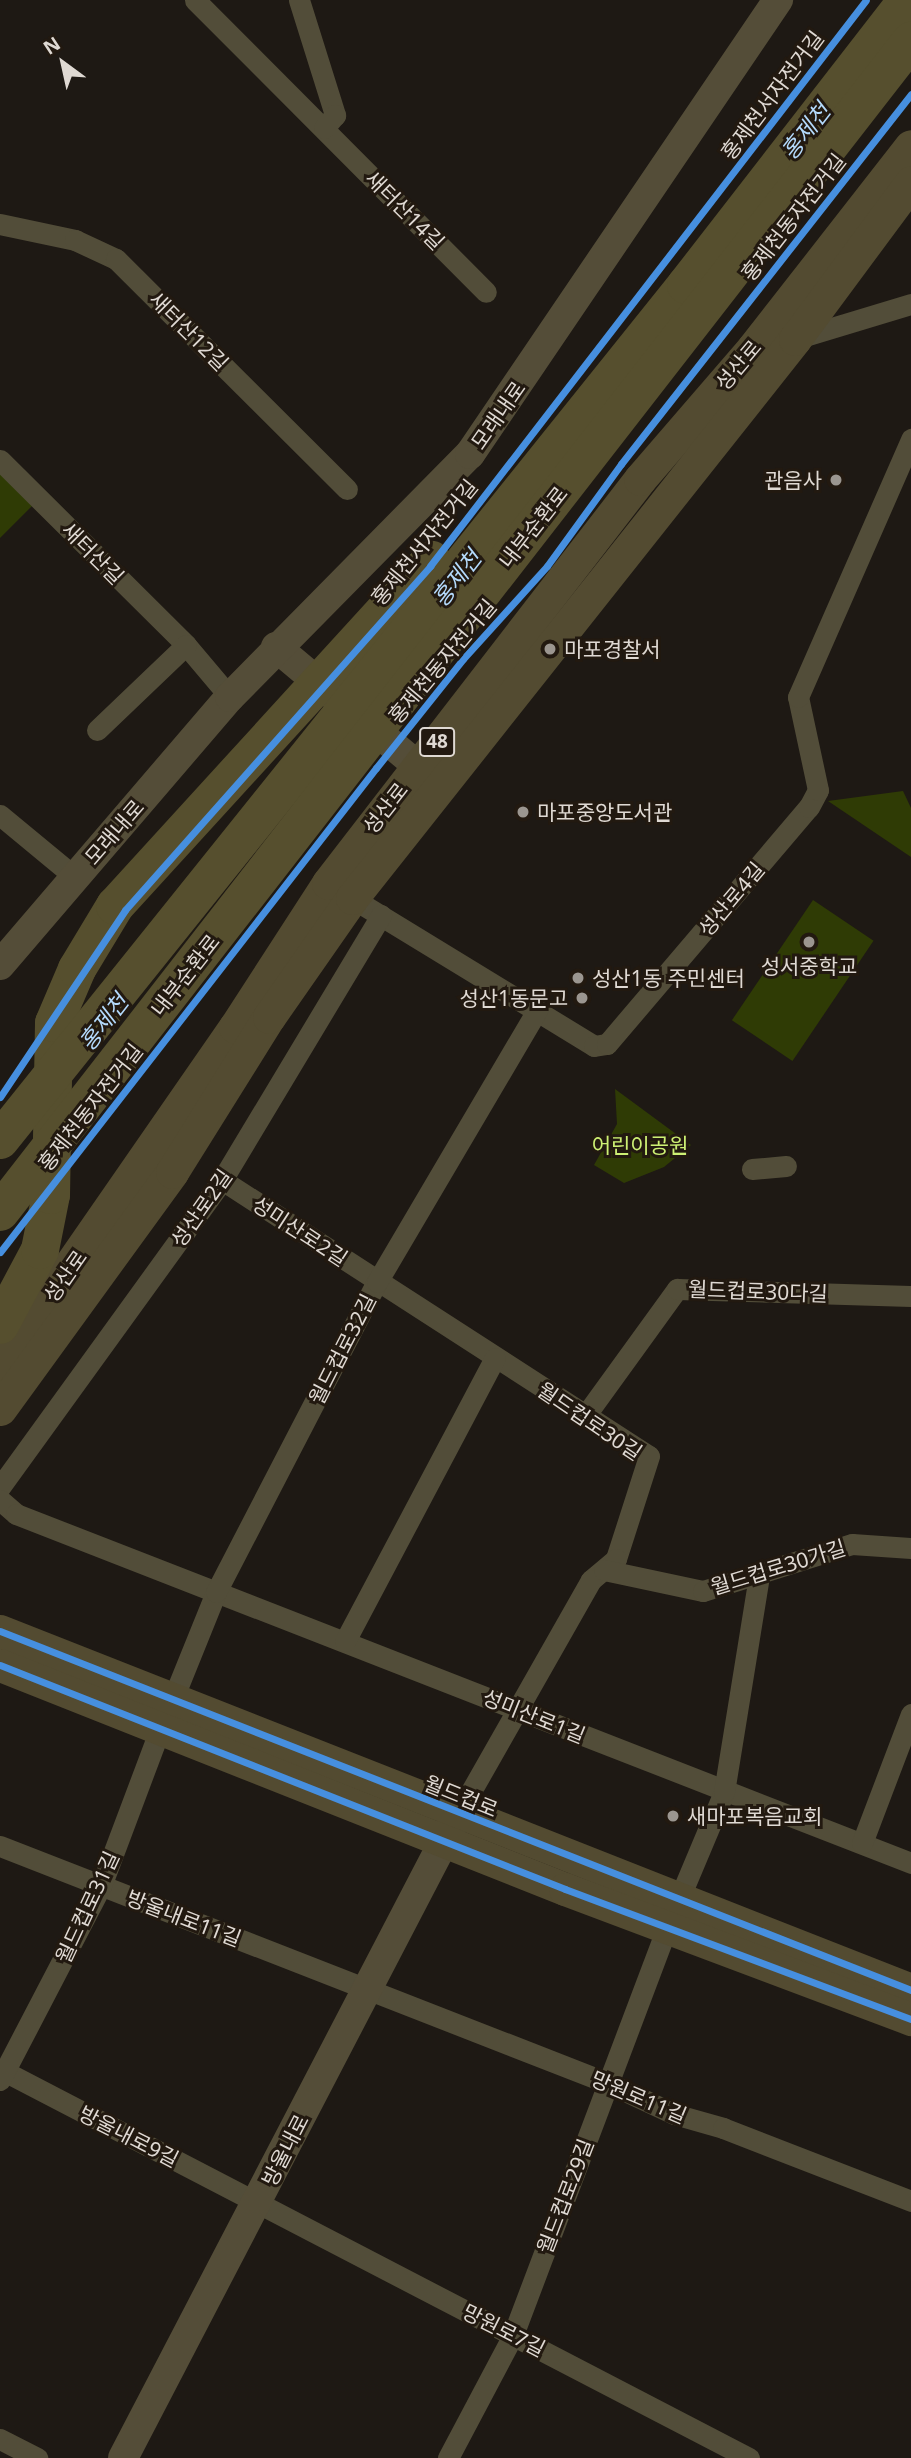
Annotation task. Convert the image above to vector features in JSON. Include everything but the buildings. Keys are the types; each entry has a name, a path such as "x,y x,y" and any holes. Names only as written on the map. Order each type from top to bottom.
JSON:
{"highway":[{"name":"내부순환로","path":"0,1140 686,285 907,0"},
{"name":"내부순환로","path":"0,1212 911,41"},
{"path":"0,1325 40,1250 51,1195 54,1023 77,969 115,906 332,664 414,581 571,387 686,285"}],"main road":[{"name":"모래내로","path":"0,965 230,697 276,647 470,454 778,0"},
{"name":"성산로","path":"0,1366 235,1027 340,891 407,758 753,348 911,146"},
{"path":"0,1409 172,1172 269,1017 340,891 795,339 908,193"},
{"path":"276,647 407,758"},
{"path":"0,1631 166,1715"},
{"path":"0,1665 166,1715 673,1913 911,1990"},
{"name":"방울내로","path":"123,2458 451,1827"},
{"path":"673,1913 911,2019"}],"street":[{"name":"새터산14길","path":"195,0 486,292"},
{"path":"300,2 335,115 324,128"},
{"name":"새터산12길","path":"0,224 75,240 116,259 347,489"},
{"path":"795,339 911,304"},
{"name":"성산로4길","path":"340,891 594,1046 607,1044 809,807 818,790 798,697 911,439"},
{"name":"새터산길","path":"0,460 186,645 230,697"},
{"path":"97,730 186,645"},
{"name":"모래내로","path":"0,815 75,877"},
{"name":"성산로2길","path":"0,1487 222,1180 381,915"},
{"name":"월드컵로32길","path":"166,1715 216,1592 377,1282 537,1010"},
{"path":"752,1169 786,1166"},
{"name":"성미산로2길","path":"222,1180 377,1282"},
{"name":"월드컵로30길","path":"377,1282 649,1456 616,1559 592,1580 451,1827"},
{"name":"월드컵로30다길","path":"585,1416 677,1289 911,1296"},
{"path":"345,1641 495,1358"},
{"path":"0,1500 6,1510 216,1592"},
{"name":"월드컵로30가길","path":"604,1570 703,1591 852,1544 911,1548"},
{"path":"673,1913 724,1791 759,1575"},
{"name":"성미산로1길","path":"216,1592 911,1863"},
{"path":"862,1843 911,1714"},
{"name":"월드컵로31길","path":"1,2074 101,1886 166,1715"},
{"name":"방울내로11길","path":"0,1846 369,1989"},
{"name":"월드컵로29길","path":"448,2458 513,2335 673,1913"},
{"name":"망원로11길","path":"369,1989 608,2083 674,2114 723,2128 911,2201"},
{"name":"방울내로9길","path":"1,2074 258,2202"},
{"name":"망원로7길","path":"258,2202 749,2458"},
{"path":"0,2439 37,2458"}],"green space":[{"path":"0,471 34,504 0,538"},
{"path":"903,791 911,808 911,857 828,801"},
{"path":"813,900 874,941 792,1061 732,1020"},
{"name":"어린이공원","path":"615,1089 691,1145 664,1167 624,1183 594,1165 617,1124"}],"cycle path":[{"name":"홍제천서자전거길","path":"0,1097 125,910 430,566 866,0"},
{"name":"홍제천동자전거길","path":"0,1252 376,768 463,659 547,566 621,464 911,94"},
{"name":"월드컵로","path":"0,1631 911,1990"},
{"path":"0,1665 565,1889 911,2019"}],"place":[{"name":"관음사","path":"836,480"},
{"name":"마포경찰서","path":"550,649"},
{"name":"마포중앙도서관","path":"523,812"},
{"name":"성서중학교","path":"809,942"},
{"name":"성산1동 주민센터","path":"578,978"},
{"name":"성산1동문고","path":"582,998"},
{"name":"새마포복음교회","path":"673,1816"}],"water label":[{"name":"홍제천","path":"805,131"},
{"name":"홍제천","path":"456,578"},
{"name":"홍제천","path":"103,1022"}]}
